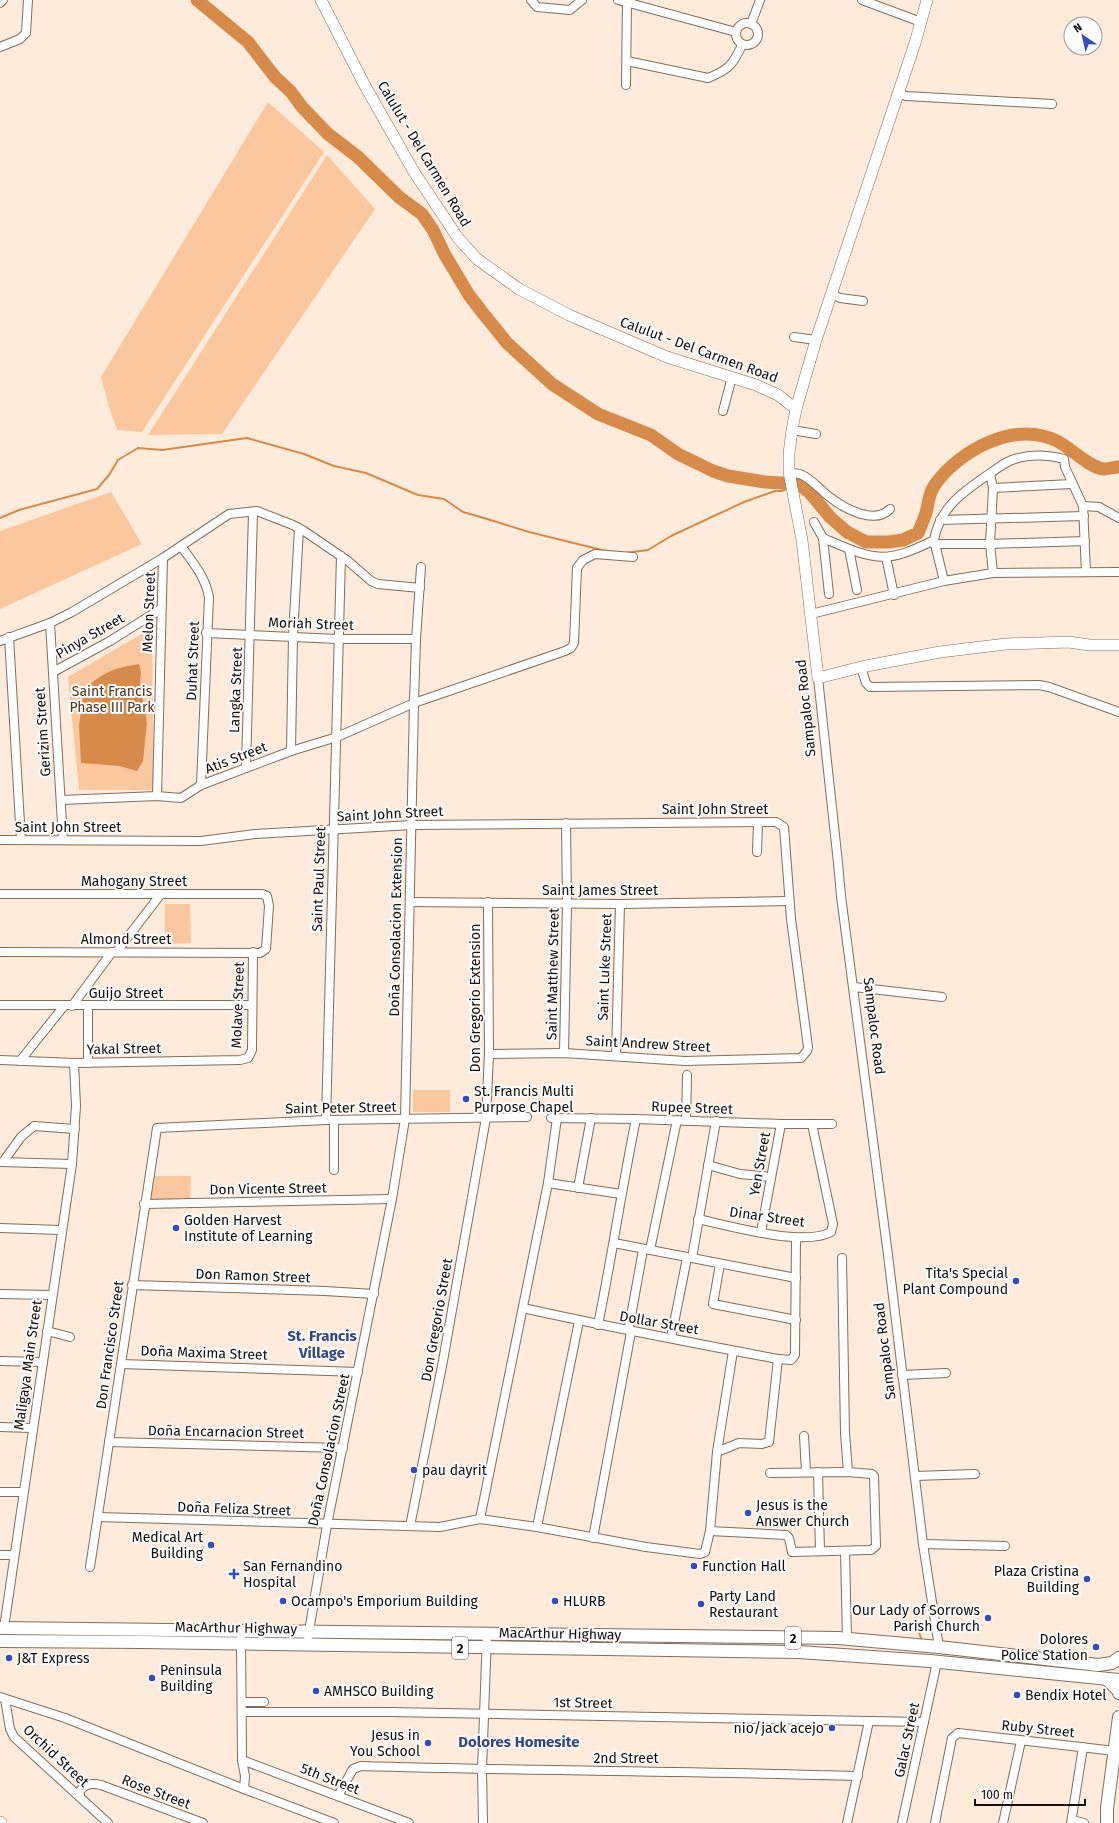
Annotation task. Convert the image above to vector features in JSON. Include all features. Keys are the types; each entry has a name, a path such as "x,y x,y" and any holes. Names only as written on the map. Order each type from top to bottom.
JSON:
{"highway":[{"name":"MacArthur Highway","path":"2,1628 847,1639 939,1647 1098,1665 1116,1661"},
{"name":"MacArthur Highway","path":"0,1641 307,1644 799,1652 1113,1679"},
{"path":"1113,1679 1119,1693"},
{"path":"1107,1823 1107,1808 1116,1750 1119,1717"},
{"path":"1112,1823 1119,1774"}],"main road":[{"name":"Calulut - Del Carmen Road","path":"321,0 364,84 414,172 458,238 477,259 492,271 543,303 667,358 732,377 778,395 796,409"},
{"name":"Sampaloc Road","path":"818,678 802,540 790,475 789,454 792,430 796,409 816,340 898,93 927,0"},
{"path":"818,678 861,667 940,652 1006,644 1069,642 1090,645 1119,645"}],"street":[{"path":"0,3 3,0"},
{"path":"0,47 20,39 26,33 28,0"},
{"path":"531,0 537,7 570,10 582,0"},
{"path":"618,0 627,1 736,32"},
{"path":"751,24 760,0"},
{"path":"862,0 921,22"},
{"path":"626,85 627,1"},
{"path":"745,23 751,24 756,28 758,33 757,38 754,43 742,45 738,42 736,32 739,26 745,23"},
{"path":"627,61 708,78 729,67 736,58 742,45"},
{"path":"898,93 906,96 1052,104"},
{"path":"832,294 840,298 863,302"},
{"path":"794,337 816,340"},
{"path":"723,411 732,377"},
{"path":"792,430 816,434"},
{"path":"944,581 934,542 940,520 956,499 973,485 1014,459 1048,455 1064,458 1072,484 1083,506 1086,572"},
{"path":"990,474 993,488 993,517 990,544 993,573"},
{"path":"790,475 803,475 837,502 856,511 880,516 890,509"},
{"path":"993,488 1072,484"},
{"path":"1083,506 1099,507 1119,518"},
{"name":"Melon Street","path":"157,796 163,558 229,514 257,511 299,528 341,556 371,581 378,584 420,588"},
{"name":"Langka Street","path":"246,768 253,512"},
{"path":"940,520 993,517 1084,516"},
{"path":"814,522 823,538 829,594"},
{"path":"290,751 293,636 299,528"},
{"path":"823,538 863,555 886,557 913,550 934,542 990,544 1084,541"},
{"name":"Duhat Street","path":"181,546 201,574 206,584 209,597 206,633 201,786"},
{"path":"849,549 857,590"},
{"name":"Atis Street","path":"61,800 157,796 180,798 201,786 290,751 337,737 414,703 549,658 571,648 574,643 577,568 583,560 595,554 633,557"},
{"name":"Saint Paul Street","path":"334,1170 330,1120 333,830 337,737 341,556"},
{"path":"886,557 894,595"},
{"path":"0,641 50,623 72,612 163,558"},
{"name":"Doña Consolacion Extension","path":"405,1119 414,703 416,639 421,567"},
{"path":"811,614 894,595 944,581 993,573 1119,572"},
{"name":"Pinya Street","path":"52,672 110,641 161,609"},
{"name":"Gerizim Street","path":"50,623 64,840"},
{"name":"Moriah Street","path":"206,633 338,639 416,639"},
{"path":"9,637 21,840"},
{"path":"861,667 866,683 870,687 1039,685 1119,712"},
{"name":"Sampaloc Road","path":"818,678 841,896 889,1262 923,1544 939,1647"},
{"path":"757,852 758,822"},
{"name":"Saint John Street","path":"0,840 201,841 255,834 412,825 776,822 782,824 785,830 789,901"},
{"name":"Saint Matthew Street","path":"564,1053 567,903 566,823"},
{"name":"Mahogany Street","path":"0,894 262,894 267,896 269,906 266,949 260,953 253,952"},
{"path":"20,1061 114,952 161,894"},
{"name":"Saint James Street","path":"410,902 620,904 789,901"},
{"name":"Saint Andrew Street","path":"489,1054 564,1053 686,1060 798,1059 804,1055 808,1047 789,901"},
{"name":"Don Gregorio Extension","path":"486,1118 489,1054 488,902"},
{"name":"Saint Luke Street","path":"616,1055 620,904"},
{"name":"Almond Street","path":"0,952 253,952"},
{"name":"Molave Street","path":"248,1058 252,1050 253,952"},
{"path":"854,987 942,997"},
{"name":"Guijo Street","path":"0,1005 252,1005"},
{"path":"88,1006 88,1063"},
{"name":"Yakal Street","path":"0,1060 88,1063 240,1060 248,1058"},
{"name":"Maligaya Main Street","path":"2,1628 72,1164 76,1106 74,1063"},
{"path":"686,1120 688,1074"},
{"name":"Saint Peter Street","path":"157,1128 330,1120 527,1117"},
{"name":"Don Gregorio Street","path":"410,1526 444,1361 486,1118"},
{"name":"Rupee Street","path":"548,1183 554,1118 832,1124"},
{"path":"578,1188 591,1118"},
{"name":"Doña Consolacion Street","path":"307,1644 327,1524 374,1294 405,1119"},
{"path":"598,1325 636,1119"},
{"path":"593,1538 631,1332 629,1327 677,1120"},
{"path":"671,1338 698,1219 716,1121"},
{"name":"Yen Street","path":"761,1232 781,1124"},
{"name":"Dinar Street","path":"698,1219 796,1238 825,1235 831,1232 833,1224 812,1124"},
{"path":"1,1162 21,1137 34,1126 75,1129"},
{"name":"Don Francisco Street","path":"90,1567 144,1204 157,1128"},
{"path":"1,1162 72,1164"},
{"path":"708,1165 740,1174 771,1177"},
{"path":"480,1519 548,1183 621,1194"},
{"name":"Don Vicente Street","path":"144,1204 392,1199"},
{"path":"0,1228 61,1230"},
{"path":"720,1264 712,1304 796,1320 796,1238"},
{"path":"614,1243 796,1278"},
{"path":"842,1258 845,1433 848,1472"},
{"name":"Don Ramon Street","path":"132,1285 374,1294"},
{"path":"0,1294 52,1296"},
{"name":"Dollar Street","path":"523,1308 631,1332 671,1338 778,1359 791,1360 795,1355 796,1320"},
{"path":"537,1527 578,1321"},
{"path":"47,1331 70,1337"},
{"path":"733,1351 717,1452 710,1532 786,1535 789,1538 792,1552 871,1550 876,1546 874,1476 869,1473 848,1472 770,1473"},
{"path":"717,1452 739,1443 762,1444 769,1442 778,1359"},
{"path":"0,1361 43,1362"},
{"name":"Doña Maxima Street","path":"121,1364 358,1372"},
{"path":"902,1376 946,1373"},
{"path":"0,1427 32,1428"},
{"path":"804,1436 806,1472"},
{"name":"Doña Encarnacion Street","path":"109,1442 343,1448"},
{"path":"818,1472 820,1551"},
{"path":"915,1476 975,1474"},
{"path":"0,1492 23,1492"},
{"name":"Doña Feliza Street","path":"98,1517 440,1527 480,1519 700,1554 705,1552 710,1532"},
{"path":"923,1544 1005,1546"},
{"path":"845,1551 847,1639"},
{"path":"0,1555 14,1555"},
{"path":"241,1630 242,1760 245,1776 244,1789"},
{"path":"483,1823 482,1770 487,1634"},
{"name":"Galac Street","path":"902,1823 937,1664"},
{"path":"3,1698 65,1718 334,1823"},
{"name":"Orchid Street","path":"3,1698 10,1729 14,1737 108,1823"},
{"path":"242,1702 264,1702"},
{"name":"1st Street","path":"242,1712 484,1714 924,1722"},
{"path":"847,1823 869,1720"},
{"name":"Ruby Street","path":"935,1823 952,1738 958,1733 1021,1741 1116,1750"},
{"path":"1003,1823 1021,1741"},
{"path":"1083,1747 1072,1822 1084,1823"},
{"name":"5th Street","path":"242,1760 409,1823"},
{"name":"2nd Street","path":"338,1796 354,1769 360,1766 482,1770 757,1773 858,1776"},
{"name":"Rose Street","path":"80,1796 80,1791 86,1785 93,1783 202,1823"}],"green space":[{"path":"268,102 324,152 142,432 117,430 101,377"},
{"path":"327,155 375,209 222,434 148,435"},
{"path":"111,492 142,544 0,609 0,531"},
{"name":"Saint Francis Phase III Park","path":"152,628 154,790 79,790 68,677"},
{"path":"165,904 190,904 191,943 165,944"},
{"path":"413,1090 450,1090 450,1112 413,1112"},
{"path":"149,1176 191,1176 190,1202 145,1203"}],"shaded area":[{"path":"139,664 141,672 140,686 147,723 143,761 137,771 119,766 81,763 79,725 84,689 104,674 115,669"}],"waterway":[{"path":"197,0 248,42 275,77 291,92 302,107 328,134 358,157 399,197 422,214 433,230 445,255 469,295 507,343 552,384 598,414 651,435 678,454 713,471 728,476 765,482 799,484 810,493 830,517 847,532 866,542 889,542 903,540 918,533 934,486 944,473 957,461 988,442 1023,434 1040,435 1057,441 1098,468 1104,469 1119,467"},
{"path":"0,518 19,510 97,489 109,475 118,460 138,448 162,450 247,438 304,454 334,466 366,473 418,495 444,499 463,512 529,532 615,552"},
{"path":"625,553 648,550 671,536 744,502 788,488"},
{"path":"915,1621 921,1638"}],"place":[{"name":"St. Francis Multi Purpose Chapel","path":"466,1099"},
{"name":"Golden Harvest Institute of Learning","path":"176,1228"},
{"name":"Tita's Special Plant Compound","path":"1016,1281"},
{"name":"pau dayrit","path":"414,1470"},
{"name":"Jesus is the Answer Church","path":"748,1513"},
{"name":"Medical Art Building","path":"211,1545"},
{"name":"Function Hall","path":"694,1566"},
{"name":"San Fernandino Hospital","path":"234,1574"},
{"name":"Plaza Cristina Building","path":"1087,1579"},
{"name":"Ocampo's Emporium Building","path":"283,1601"},
{"name":"HLURB","path":"555,1601"},
{"name":"Party Land Restaurant","path":"701,1604"},
{"name":"Our Lady of Sorrows Parish Church","path":"988,1618"},
{"name":"Dolores Police Station","path":"1096,1647"},
{"name":"J&T Express","path":"9,1658"},
{"name":"Peninsula Building","path":"152,1678"},
{"name":"AMHSCO Building","path":"316,1691"},
{"name":"Bendix Hotel","path":"1017,1695"},
{"name":"nio/jack acejo","path":"832,1728"},
{"name":"Jesus in You School","path":"428,1743"}],"district":[{"name":"St. Francis Village","path":"322,1344"},
{"name":"Dolores Homesite","path":"519,1742"}]}
